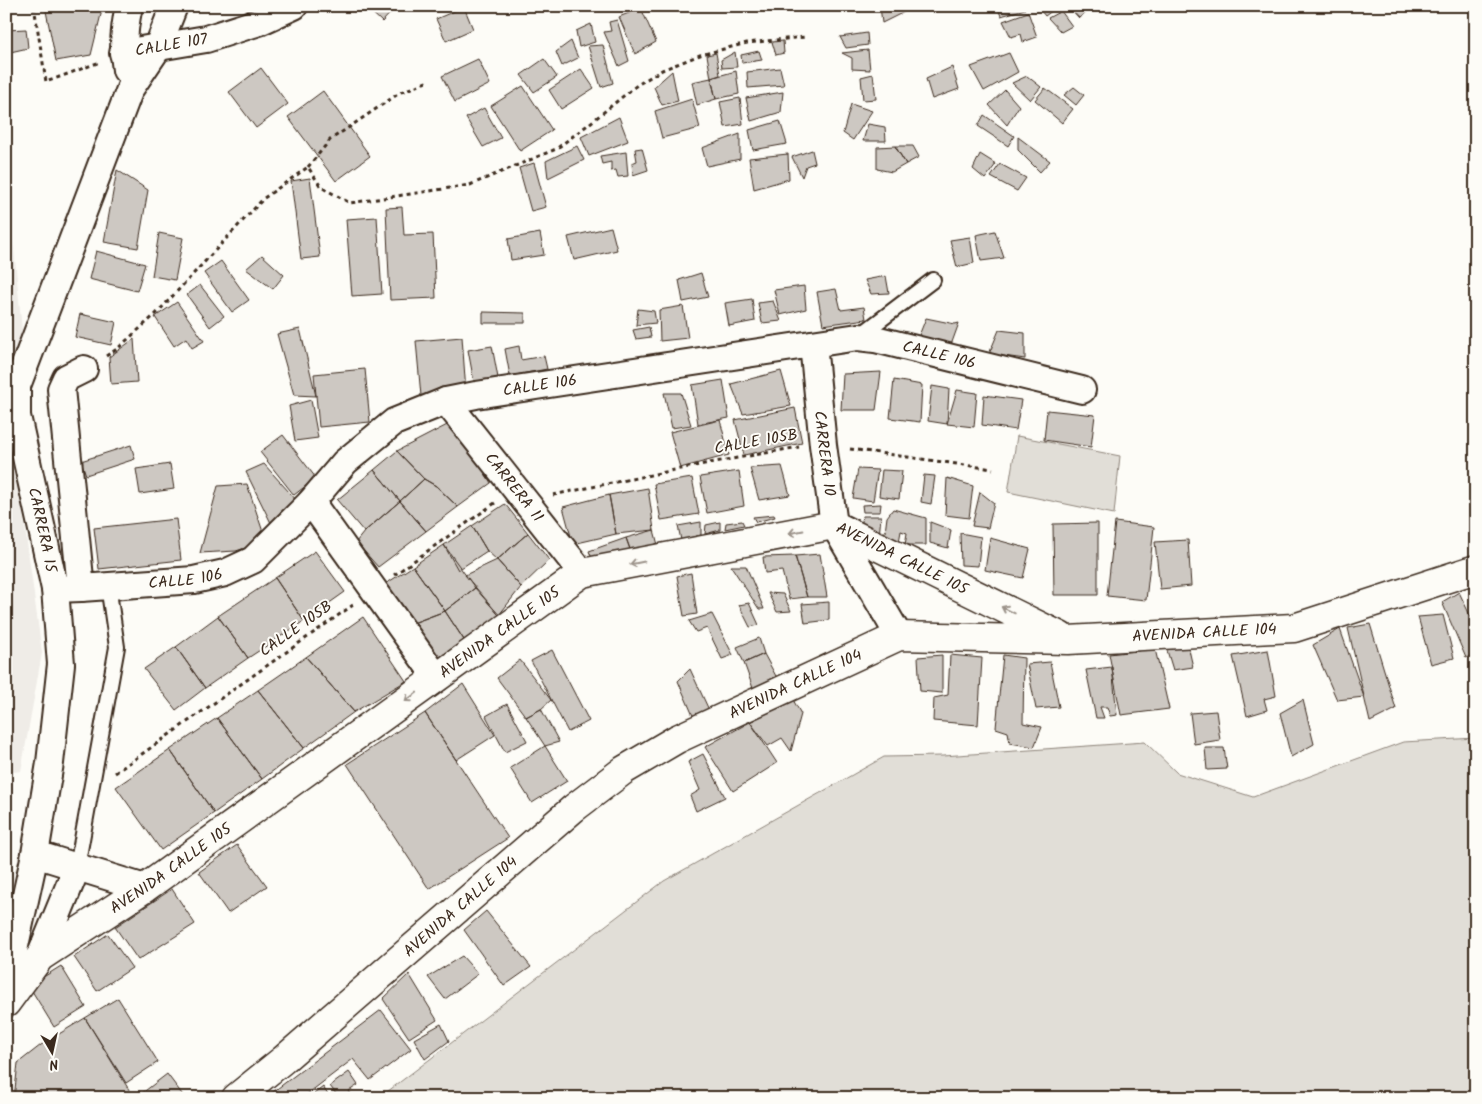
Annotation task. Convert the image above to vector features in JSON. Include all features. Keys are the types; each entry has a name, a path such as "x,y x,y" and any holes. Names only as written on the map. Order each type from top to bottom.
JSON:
{"main road":[{"name":"AVENIDA CALLE 105","path":"6,1002 40,957 146,888 582,573 834,525 1068,640"},
{"name":"AVENIDA CALLE 104","path":"236,1098 283,1060 574,808 624,770 678,739 899,636 1068,640 1294,628 1476,569"}],"street":[{"path":"129,6 123,31 123,53 130,89"},
{"name":"CARRERA 15","path":"6,987 35,854 50,763 61,664 55,589 17,416 18,386 130,89 157,49 174,6"},
{"name":"CALLE 107","path":"123,53 157,49 206,39 259,22 294,6"},
{"name":"CALLE 106","path":"55,589 194,580 225,573 253,560 310,502 345,462 394,422 446,401 476,395 858,337 875,339 1082,390"},
{"name":"CARRERA 10","path":"813,344 823,445 834,525 899,636"},
{"path":"81,588 61,389 66,378 84,368"},
{"name":"CARRERA 11","path":"446,401 582,573"},
{"path":"310,502 437,678"},
{"path":"35,854 146,888"},
{"path":"40,957 77,867"}],"lane":[{"path":"858,337 933,280"},
{"path":"77,867 117,647 108,585"}],"path":[{"name":"CALLE 107","path":"34,6 46,82 123,53"},
{"path":"308,167 321,187 350,203 470,185 556,149 637,85 662,70 700,55 747,43 805,36"},
{"path":"84,368 123,344 184,286 264,198 308,167 330,140 401,92 429,81"},
{"name":"CALLE 105B","path":"91,790 374,590 520,494 802,446 823,445 993,469"}],"shaded area":[{"path":"6,193 22,330 6,375"},
{"path":"6,388 42,653 21,771 6,773"},
{"path":"1017,436 1120,456 1114,514 1008,492"},
{"path":"1476,738 1476,1098 379,1098 664,881 884,757 943,756 1145,742 1177,773 1253,797 1403,742"}],"building":[{"path":"45,6 103,6 91,55 56,61"},
{"path":"365,6 397,6 382,22"},
{"path":"880,6 906,6 908,10 882,23"},
{"path":"997,6 1024,6 1025,9 1001,16"},
{"path":"1037,6 1057,6 1057,7 1045,16"},
{"path":"1068,6 1093,6 1079,18"},
{"path":"464,7 473,29 446,41 436,19"},
{"path":"641,8 656,42 635,54 619,17"},
{"path":"1061,11 1072,26 1061,32 1048,18"},
{"path":"1028,12 1037,37 1023,42 1021,34 1011,37 1003,21"},
{"path":"617,20 629,61 619,66 604,32 611,31 609,22"},
{"path":"591,24 595,42 579,47 576,31"},
{"path":"26,29 28,48 6,53 6,30"},
{"path":"867,33 868,45 846,48 840,37"},
{"path":"571,41 578,58 562,66 556,52"},
{"path":"783,41 784,53 776,55 772,42"},
{"path":"603,45 613,83 601,87 588,46"},
{"path":"868,50 870,70 852,69 852,58 842,53"},
{"path":"759,51 762,60 742,63 741,55"},
{"path":"735,52 737,67 722,68 721,60"},
{"path":"716,53 720,75 711,78 707,55"},
{"path":"1009,53 1018,72 984,91 971,67"},
{"path":"478,59 490,84 455,102 442,76"},
{"path":"544,59 557,77 534,92 521,75"},
{"path":"952,67 959,89 932,99 926,79"},
{"path":"261,68 288,104 256,128 229,92"},
{"path":"780,68 784,85 748,88 747,72"},
{"path":"581,69 594,88 561,109 549,90"},
{"path":"672,71 678,101 662,105 654,87"},
{"path":"736,71 739,94 716,99 711,78"},
{"path":"873,74 876,99 863,100 861,77"},
{"path":"1027,76 1041,87 1030,100 1012,83"},
{"path":"711,78 716,99 697,105 692,82"},
{"path":"523,86 552,130 520,151 491,106"},
{"path":"1074,87 1084,95 1076,105 1064,95"},
{"path":"1045,88 1073,109 1062,123 1035,100"},
{"path":"1005,90 1019,106 1007,125 989,105"},
{"path":"323,91 370,156 336,181 288,117"},
{"path":"783,92 781,112 751,121 746,98"},
{"path":"740,98 743,124 725,127 720,102"},
{"path":"692,99 700,128 662,138 655,111"},
{"path":"851,104 872,111 853,140 843,133"},
{"path":"484,108 501,138 483,147 466,118"},
{"path":"984,115 1014,136 1008,146 978,126"},
{"path":"619,117 628,141 589,156 581,137"},
{"path":"780,121 787,144 753,150 749,130"},
{"path":"868,124 885,127 886,141 863,141"},
{"path":"740,134 740,159 707,166 702,148"},
{"path":"1018,137 1050,161 1040,172 1018,150"},
{"path":"577,146 584,160 548,178 546,161"},
{"path":"895,146 913,146 919,157 906,164"},
{"path":"895,146 906,164 892,172 877,169 877,147"},
{"path":"642,148 648,170 633,175 632,163 637,161 635,149"},
{"path":"812,150 815,163 806,166 802,177 792,157"},
{"path":"626,152 628,176 618,177 616,170 611,171 611,162 602,164 600,156"},
{"path":"788,154 789,179 754,189 749,158"},
{"path":"980,154 996,164 985,179 973,169"},
{"path":"534,163 546,207 531,211 519,168"},
{"path":"1000,164 1026,178 1017,191 991,177"},
{"path":"117,170 148,190 138,248 104,242"},
{"path":"310,178 320,257 301,259 291,181"},
{"path":"402,207 404,235 433,234 436,298 390,300 386,208"},
{"path":"377,217 382,294 352,296 346,219"},
{"path":"611,227 617,250 574,260 568,237"},
{"path":"995,231 1004,258 981,261 976,235"},
{"path":"159,233 183,238 175,280 152,276"},
{"path":"540,233 544,255 511,260 508,239"},
{"path":"970,237 974,263 957,267 950,240"},
{"path":"96,251 145,264 137,291 89,279"},
{"path":"262,255 284,275 273,289 246,269"},
{"path":"221,261 249,300 232,312 204,273"},
{"path":"701,273 708,297 683,302 679,280"},
{"path":"886,276 889,293 871,294 865,280"},
{"path":"200,285 224,316 210,327 187,295"},
{"path":"804,286 806,309 780,315 774,290"},
{"path":"836,289 841,310 864,307 866,319 823,325 817,292"},
{"path":"752,299 755,321 729,326 725,303"},
{"path":"773,301 781,321 762,323 758,303"},
{"path":"177,302 204,341 192,348 186,338 174,346 155,317"},
{"path":"683,306 688,338 660,341 659,310"},
{"path":"638,309 654,311 656,323 636,325"},
{"path":"483,312 525,313 525,323 483,323"},
{"path":"80,314 116,322 111,345 75,337"},
{"path":"926,318 955,324 959,323 951,345 918,338"},
{"path":"649,327 651,337 636,339 633,330"},
{"path":"300,329 316,396 294,395 277,334"},
{"path":"999,330 1025,333 1025,359 989,354"},
{"path":"462,337 466,392 421,396 416,341"},
{"path":"134,339 137,382 111,384 109,357"},
{"path":"492,346 498,378 474,382 468,350"},
{"path":"519,346 521,360 544,356 547,369 510,376 505,349"},
{"path":"365,369 370,422 319,427 314,374"},
{"path":"781,371 791,406 743,414 731,384"},
{"path":"881,372 876,410 841,410 843,374"},
{"path":"723,380 729,418 698,424 692,385"},
{"path":"894,380 922,385 920,422 890,418"},
{"path":"932,386 949,389 947,424 928,421"},
{"path":"957,390 977,393 974,427 947,424"},
{"path":"664,393 681,393 691,425 672,428"},
{"path":"984,395 1021,400 1016,430 982,425"},
{"path":"311,400 318,438 295,441 289,406"},
{"path":"795,408 802,443 744,455 735,420"},
{"path":"1047,410 1095,415 1091,447 1044,440"},
{"path":"720,420 729,455 680,468 670,432"},
{"path":"453,422 491,483 458,507 436,486 424,479 397,451"},
{"path":"283,435 316,478 294,495 260,452"},
{"path":"131,445 135,459 86,475 81,461"},
{"path":"397,451 424,479 400,501 374,470"},
{"path":"170,464 174,489 140,494 136,469"},
{"path":"264,464 298,502 272,525 246,472"},
{"path":"782,466 790,495 759,500 750,468"},
{"path":"858,469 878,470 873,501 853,498"},
{"path":"374,470 400,501 364,532 337,500"},
{"path":"882,470 902,471 899,499 879,496"},
{"path":"739,471 744,506 707,513 700,477"},
{"path":"924,475 935,476 931,504 921,502"},
{"path":"692,478 699,514 661,520 654,484"},
{"path":"947,478 973,486 969,518 945,515"},
{"path":"424,479 436,486 458,507 426,531 400,501"},
{"path":"247,484 266,541 236,551 200,553 218,486"},
{"path":"648,488 654,530 616,534 609,495"},
{"path":"980,492 994,503 988,528 972,526"},
{"path":"609,495 616,534 573,544 563,507"},
{"path":"400,501 426,531 378,567 356,542 364,532"},
{"path":"505,504 528,533 497,560 487,551 472,526"},
{"path":"881,504 880,512 863,512 862,505"},
{"path":"893,509 926,518 926,545 905,545 907,533 901,531 899,542 884,540 887,517"},
{"path":"774,515 775,517 756,522 753,517"},
{"path":"863,516 881,516 879,537 859,536"},
{"path":"176,519 181,560 99,569 94,528"},
{"path":"742,521 744,525 725,529 726,523"},
{"path":"701,522 701,535 681,540 678,526"},
{"path":"720,522 720,530 705,534 706,525"},
{"path":"930,522 951,530 948,548 930,543"},
{"path":"1115,522 1154,527 1146,600 1107,596"},
{"path":"1098,523 1098,595 1054,595 1053,524"},
{"path":"472,526 487,551 458,570 444,545"},
{"path":"654,530 658,545 631,552 626,538"},
{"path":"528,533 549,560 521,587 497,560"},
{"path":"960,533 981,537 978,566 961,565"},
{"path":"626,538 631,552 593,561 589,551"},
{"path":"990,538 1030,549 1023,578 985,570"},
{"path":"1188,540 1191,586 1160,589 1155,542"},
{"path":"444,545 475,588 445,611 413,566"},
{"path":"315,551 345,592 304,621 275,578"},
{"path":"820,554 827,597 807,597 795,556"},
{"path":"795,556 807,597 789,599 782,571 765,573 763,557"},
{"path":"497,560 521,587 499,615 465,575"},
{"path":"413,566 445,611 413,623 384,585"},
{"path":"731,566 746,566 764,609 759,609"},
{"path":"691,573 697,614 684,616 677,576"},
{"path":"275,578 304,621 248,658 218,616"},
{"path":"475,588 499,615 464,640 445,611"},
{"path":"1459,592 1476,628 1476,653 1466,658 1442,602"},
{"path":"768,593 783,594 791,611 777,612"},
{"path":"829,602 829,620 805,623 802,604"},
{"path":"749,603 759,625 750,627 739,605"},
{"path":"445,611 464,640 438,658 413,623"},
{"path":"712,614 733,655 722,659 707,628 696,632 689,621"},
{"path":"1443,615 1454,658 1431,664 1418,617"},
{"path":"218,616 248,658 205,688 176,647"},
{"path":"363,617 406,681 354,712 306,657"},
{"path":"1370,624 1396,709 1370,722 1348,628"},
{"path":"1340,629 1364,697 1337,700 1313,645"},
{"path":"759,638 764,654 744,663 737,647"},
{"path":"1187,641 1193,667 1173,670 1165,644"},
{"path":"176,647 205,688 176,710 144,669"},
{"path":"1155,649 1169,709 1121,715 1109,654"},
{"path":"552,650 589,721 568,732 531,661"},
{"path":"1268,650 1276,696 1264,699 1267,710 1247,716 1233,656"},
{"path":"764,654 777,678 754,691 744,663"},
{"path":"942,655 942,693 920,691 918,657"},
{"path":"950,655 982,658 978,725 933,721 934,698 948,695"},
{"path":"1003,655 1024,658 1023,723 1042,727 1034,747 1010,743 1008,732 996,728"},
{"path":"306,657 354,712 304,748 258,690"},
{"path":"520,660 551,700 541,709 526,717 497,678"},
{"path":"1050,662 1059,707 1036,709 1027,664"},
{"path":"1112,667 1117,715 1110,716 1107,707 1100,707 1104,718 1096,718 1086,670"},
{"path":"690,669 709,710 694,718 678,681"},
{"path":"463,684 495,735 456,760 425,713"},
{"path":"258,690 304,748 262,779 217,718"},
{"path":"792,698 801,714 791,751 782,738 768,746 750,722"},
{"path":"1303,700 1314,744 1291,757 1280,713"},
{"path":"507,704 527,741 505,752 486,716"},
{"path":"541,709 559,742 545,746 526,717"},
{"path":"1216,711 1220,740 1194,744 1190,713"},
{"path":"425,713 508,838 429,889 347,764"},
{"path":"217,718 262,779 214,813 170,750"},
{"path":"750,722 777,763 733,791 705,747"},
{"path":"545,746 567,781 532,803 510,768"},
{"path":"1205,748 1224,748 1227,769 1207,770"},
{"path":"170,750 214,813 161,850 116,787"},
{"path":"703,754 725,797 696,811 690,796 700,790 688,762"},
{"path":"6,778 9,794 10,826 6,837"},
{"path":"237,845 267,886 228,913 199,872"},
{"path":"172,889 195,924 138,960 115,927"},
{"path":"486,911 531,967 504,986 464,930"},
{"path":"108,934 132,968 97,991 74,957"},
{"path":"462,956 478,974 445,999 428,977"},
{"path":"61,966 86,1007 54,1027 29,986"},
{"path":"409,974 437,1020 409,1038 383,999"},
{"path":"118,998 158,1062 126,1083 85,1018"},
{"path":"381,1010 411,1049 370,1080 353,1059 306,1095 308,1098 265,1098"},
{"path":"85,1018 131,1093 126,1098 14,1098 18,1063 41,1045"},
{"path":"441,1024 449,1041 425,1059 414,1039"},
{"path":"349,1072 358,1085 349,1091 354,1098 339,1098 330,1086"},
{"path":"167,1074 185,1098 144,1098 141,1094"},
{"path":"323,1087 330,1098 317,1098 314,1094"}]}
